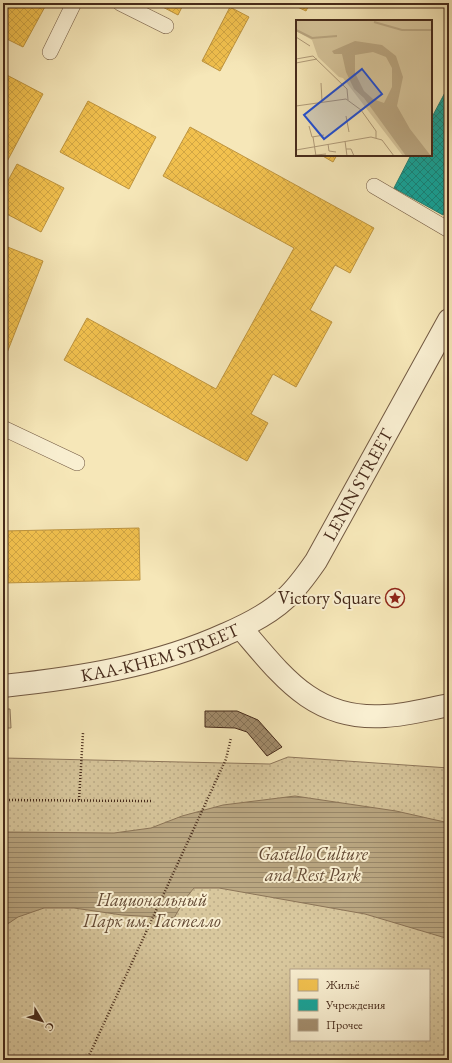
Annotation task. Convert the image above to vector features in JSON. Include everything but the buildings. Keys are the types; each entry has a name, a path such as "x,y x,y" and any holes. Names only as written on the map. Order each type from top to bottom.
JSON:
{"street":[{"name":"LENIN STREET","path":"241,628 267,613 285,599 302,581 329,539 449,320"},
{"name":"KAA-KHEM STREET","path":"3,686 53,681 120,669 208,643 241,628 285,679 301,692 335,710 360,717 386,716 449,705"}],"lane":[{"path":"50,52 74,3"},
{"path":"120,3 166,26"},
{"path":"374,186 449,230"},
{"path":"3,428 77,463"}],"path":[{"path":"79,800 83,733"},
{"path":"87,1060 226,759 231,738"},
{"path":"3,800 153,800"}],"green space":[{"path":"3,709 10,709 11,728 3,728"},
{"name":"Gastello Culture and Rest Park","path":"288,757 449,768 449,1060 3,1060 3,758 270,764"}],"shaded area":[{"path":"295,796 396,811 449,823 449,939 365,914 219,888 194,888 185,899 174,918 122,915 74,908 44,908 18,917 3,927 3,832 114,833 151,828 182,816 223,805"}],"place":[{"name":"Victory Square","path":"395,598"}],"park label":[{"name":"Национальный Парк им. Гастелло","path":"152,910"}]}
